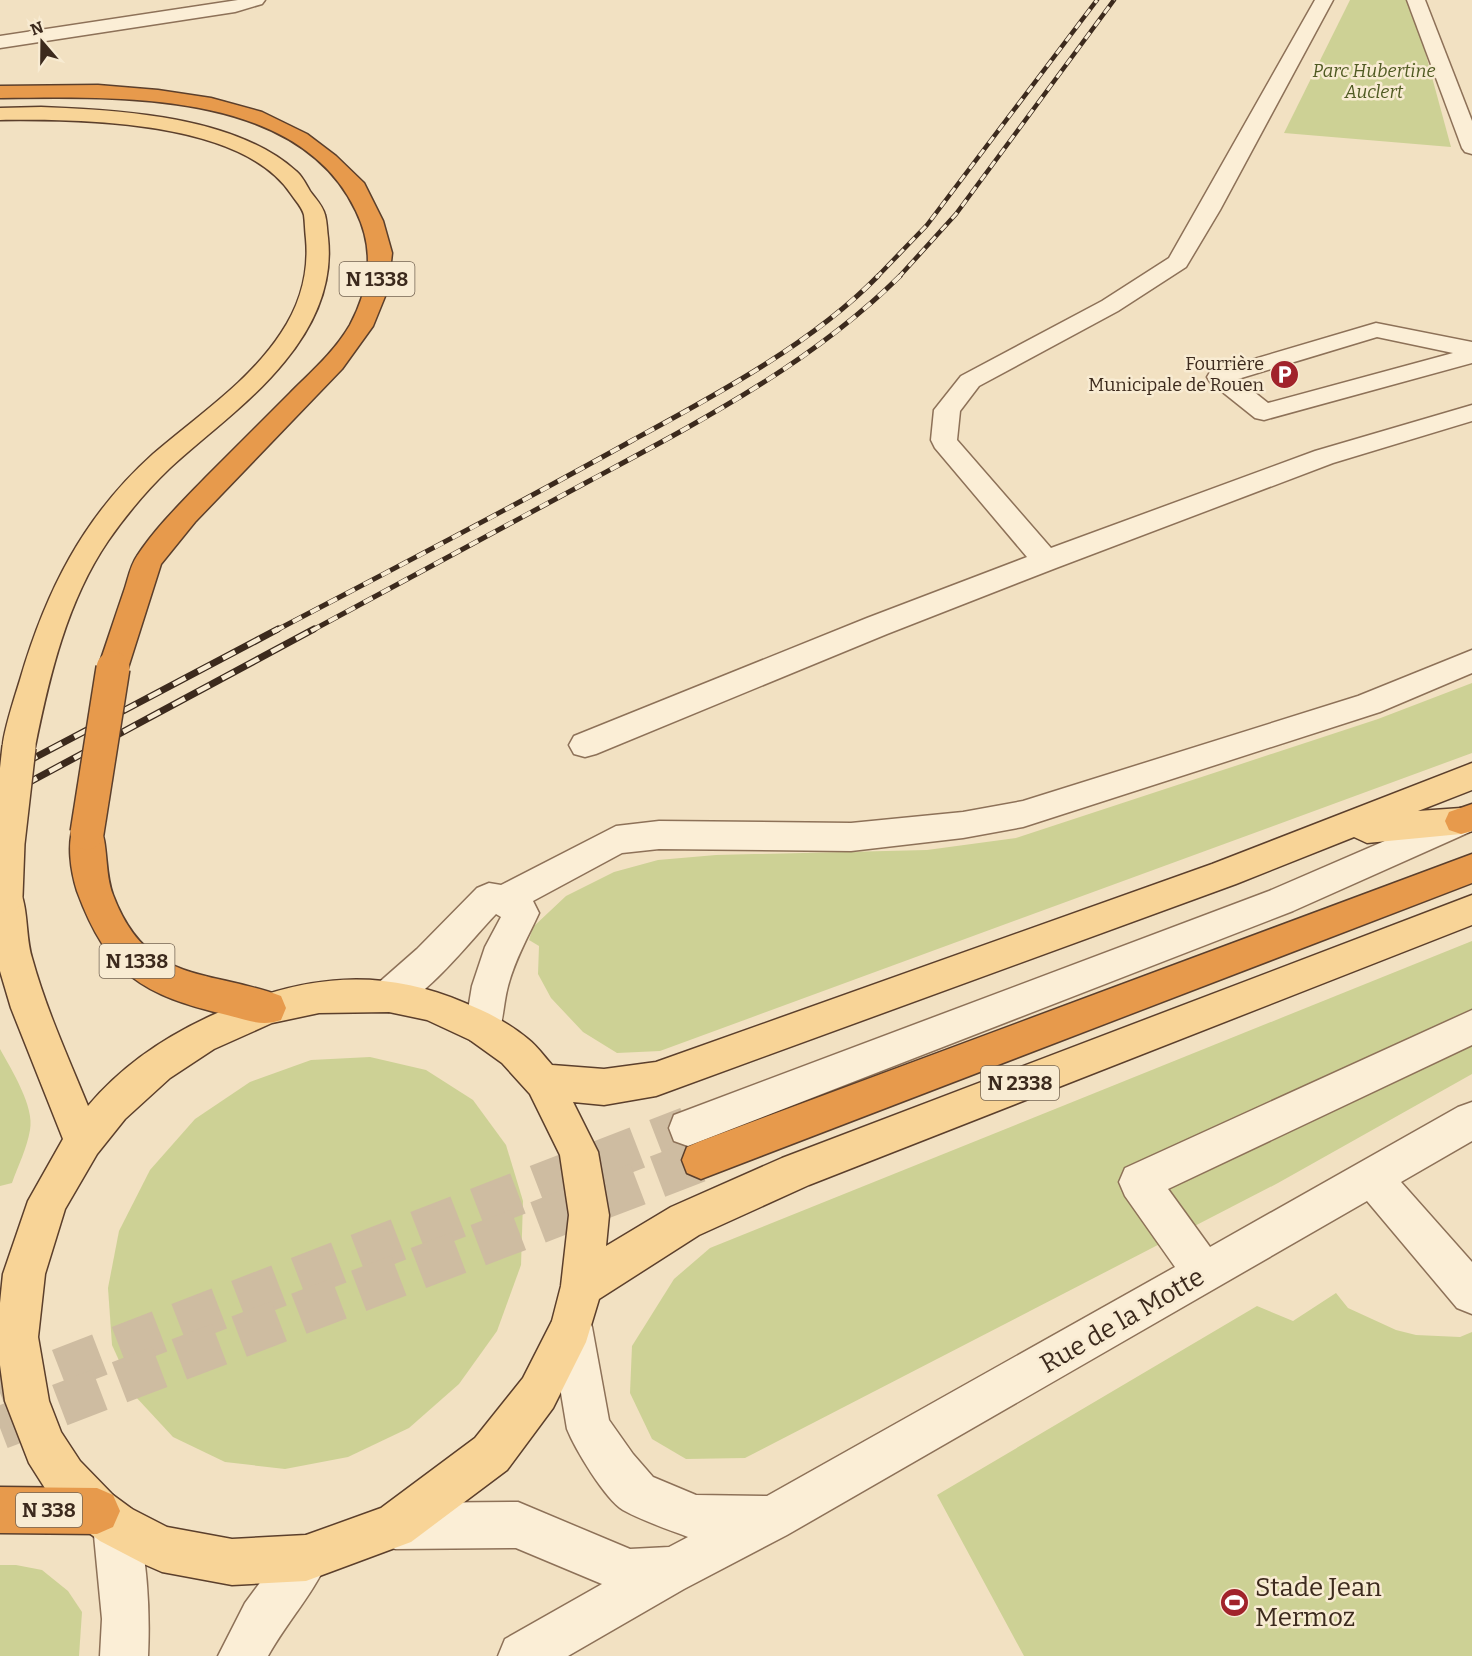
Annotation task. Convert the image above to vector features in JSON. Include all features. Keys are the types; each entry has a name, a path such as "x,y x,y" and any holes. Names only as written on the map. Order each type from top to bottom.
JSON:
{"highway":[{"name":"N 1338","path":"0,92 98,91 158,96 211,104 255,116 300,138 329,159 356,188 372,221 381,253 376,289 361,326 333,364 185,515 148,561 113,668 87,833 92,882 110,930 139,964 165,981 196,993 268,1008"},
{"path":"695,1144 1472,868"},
{"name":"N 338","path":"0,1510 107,1518"}],"main road":[{"name":"N 1338","path":"0,114 73,112 153,120 193,129 236,144 263,157 291,178 309,202 319,225 321,246 317,277 306,309 290,338 253,382 153,470 118,508 79,562 52,624 26,712 19,747 8,843 6,897 13,954 29,1008 83,1141"},
{"path":"543,1083 604,1087 656,1079 1224,874 1472,776"},
{"path":"1330,832 1466,819"},
{"name":"N 2338","path":"582,1286 685,1221 796,1172 1040,1075 1472,910"},
{"path":"389,996 431,1005 483,1028 515,1051 543,1083 579,1152 589,1215 582,1286 571,1327 538,1393 491,1454 395,1526 306,1558 232,1562 162,1549 107,1518 64,1477 45,1447 27,1401 17,1337 12,1283 48,1201 83,1141 112,1106 157,1066 201,1037 268,1008 319,997 389,996"}],"street":[{"path":"0,25 168,0"},
{"path":"0,42 235,7 256,0"},
{"path":"1046,561 948,448 944,440 947,410 970,381 1110,306 1178,262 1324,0"},
{"path":"1416,0 1471,148"},
{"path":"1472,349 1376,330 1219,377 1264,412 1472,355"},
{"path":"585,745 877,626 1046,561 1324,458 1472,413"},
{"path":"504,900 616,840 659,835 851,837 963,825 1023,814 1369,704 1472,661"},
{"path":"695,1144 1281,901 1466,819"},
{"path":"389,996 430,960 489,897 504,900 522,913 502,947 490,986 483,1028"},
{"path":"1204,1273 1139,1182 1472,1027"},
{"name":"Rue de la Motte","path":"522,1656 673,1570 771,1519 1472,1120"},
{"path":"1372,1178 1472,1293"},
{"path":"571,1327 589,1429 616,1470 637,1493 696,1518 771,1519"},
{"path":"107,1518 126,1619 124,1656"},
{"name":"Rue de la Motte","path":"395,1526 518,1525 561,1545 630,1572 673,1570"},
{"path":"242,1656 262,1620 306,1558"}],"green space":[{"name":"Parc Hubertine Auclert","path":"1350,0 1411,0 1451,147 1284,133"},
{"path":"1472,683 1472,753 660,1051 617,1053 583,1032 551,998 538,974 539,946 529,940 533,927 566,896 614,872 658,860 716,855 927,850 1016,838 1378,719"},
{"path":"1472,941 1472,1074 1278,1183 745,1458 686,1459 652,1439 630,1393 632,1346 674,1279 710,1248"},
{"path":"0,1049 21,1088 31,1121 27,1143 12,1183 0,1186"},
{"path":"370,1057 426,1070 473,1100 506,1145 523,1201 521,1265 497,1331 459,1384 409,1428 348,1457 285,1469 225,1462 173,1437 135,1396 112,1345 108,1288 119,1231 150,1170 195,1119 250,1082 311,1060"},
{"path":"1336,1293 1348,1308 1396,1330 1416,1335 1460,1337 1472,1332 1472,1656 1024,1656 937,1495 1257,1306 1293,1321"},
{"path":"0,1565 16,1565 42,1570 68,1591 82,1612 79,1656 0,1656"}],"tunnel":[{"path":"0,1393 688,1128"},
{"path":"0,1428 701,1160"}],"railway":[{"path":"877,277 927,225 1097,0"},
{"path":"899,277 956,214 1114,0"},
{"path":"275,631 544,489 762,367 824,324 877,277"},
{"path":"311,631 672,436 753,389 829,337 866,308 899,277"},
{"path":"0,776 278,629"},
{"path":"0,798 314,629"}],"place":[{"name":"Fourrière Municipale de Rouen","path":"1285,374"},
{"name":"Stade Jean Mermoz","path":"1234,1602"}]}
